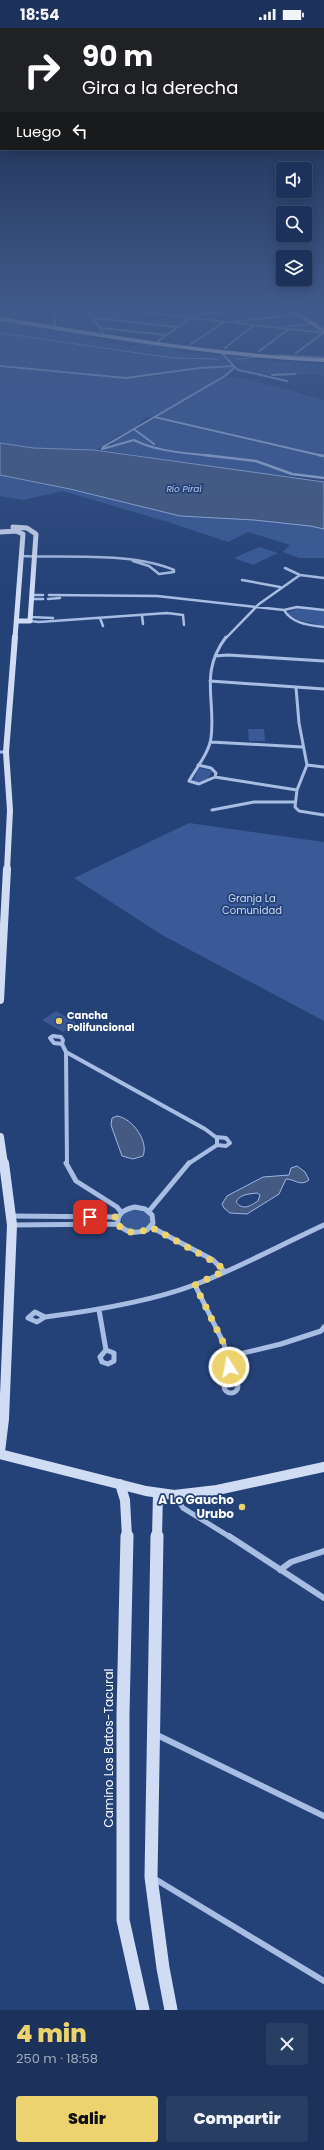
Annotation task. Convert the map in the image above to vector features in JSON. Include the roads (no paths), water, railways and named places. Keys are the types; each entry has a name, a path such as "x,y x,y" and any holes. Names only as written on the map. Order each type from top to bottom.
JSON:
{"street":[{"path":"177,403 150,418 147,423 135,430 114,438 102,449 132,440 186,452 256,461 292,474 324,478"},
{"path":"154,417 324,456"},
{"path":"135,430 148,441 162,447"},
{"path":"0,528 9,529 22,534 17,619 3,752 10,810 0,1000"},
{"path":"0,532 9,529 27,528 36,534 30,619"},
{"path":"21,556 34,556 133,561 148,562 170,568 174,570 174,572 159,574 149,566 133,561"},
{"path":"285,568 300,575 324,578"},
{"path":"297,790 215,777 204,784 191,783 189,780 211,742 210,672 215,656 232,630 254,607 280,587 300,575"},
{"path":"242,580 280,587"},
{"path":"18,598 43,597"},
{"path":"48,597 164,597 284,610 297,607 324,610"},
{"path":"284,610 285,613 294,619 324,627"},
{"path":"17,619 41,619 108,614 127,616"},
{"path":"30,619 39,622 179,614 185,617 184,625"},
{"path":"142,615 143,624"},
{"path":"100,618 103,626"},
{"path":"220,648 228,655"},
{"path":"215,656 228,655 324,661"},
{"path":"210,681 324,690"},
{"path":"296,688 302,747 306,755 307,765 297,790 295,802 296,809 324,815"},
{"path":"211,742 302,747"},
{"path":"198,765 211,768 216,773 215,777"},
{"path":"307,765 324,767"},
{"path":"212,810 254,802 295,802"},
{"path":"62,1044 66,1052 66,1163 76,1181 86,1189 117,1207 120,1214 118,1224"},
{"path":"66,1052 205,1129 216,1137 226,1138 230,1143 226,1146 217,1145 198,1156 179,1171 149,1211"},
{"path":"0,1137 12,1220 4,1419 0,1453 120,1484 158,1493 174,1495 217,1490 324,1467"},
{"path":"216,1137 218,1141 217,1145"},
{"path":"135,1207 149,1211 154,1219 151,1227 142,1232 130,1232 118,1224 12,1220 120,1214 135,1207"},
{"path":"45,1316 99,1310 195,1285 324,1225"},
{"path":"151,1227 213,1260 224,1271"},
{"path":"195,1285 217,1327 227,1356 230,1378"},
{"path":"99,1310 106,1350"},
{"path":"227,1356 281,1344 323,1330"},
{"name":"Camino Los Batos-Tacural","path":"120,1484 125,1500 127,1519 123,1714 123,1920 143,2010"},
{"path":"158,1493 151,1877 163,1968 171,2010"},
{"path":"174,1495 183,1508 205,1520 324,1598"},
{"path":"280,1570 291,1562 324,1551"},
{"path":"153,1734 324,1816"},
{"path":"151,1877 324,1981"}],"water":[{"name":"Río Piraí","path":"0,443 33,448 94,450 324,482 324,529 254,520 180,516 70,489 0,475"},
{"path":"117,1116 128,1121 138,1131 144,1144 143,1156 133,1159 122,1156 111,1125 112,1118"},
{"path":"297,1166 305,1172 309,1180 300,1183 286,1179 279,1194 247,1214 230,1213 224,1208 222,1204 227,1196 263,1177 289,1175 291,1168","holes":["257,1193 260,1195 258,1201 247,1207 241,1206 236,1202 240,1197 245,1195"]}],"place":[{"name":"Cancha Polifuncional","path":"59,1021"},
{"name":"A Lo Gaucho Urubo","path":"242,1507"}],"park label":[{"name":"Granja La Comunidad","path":"252,904"}]}
